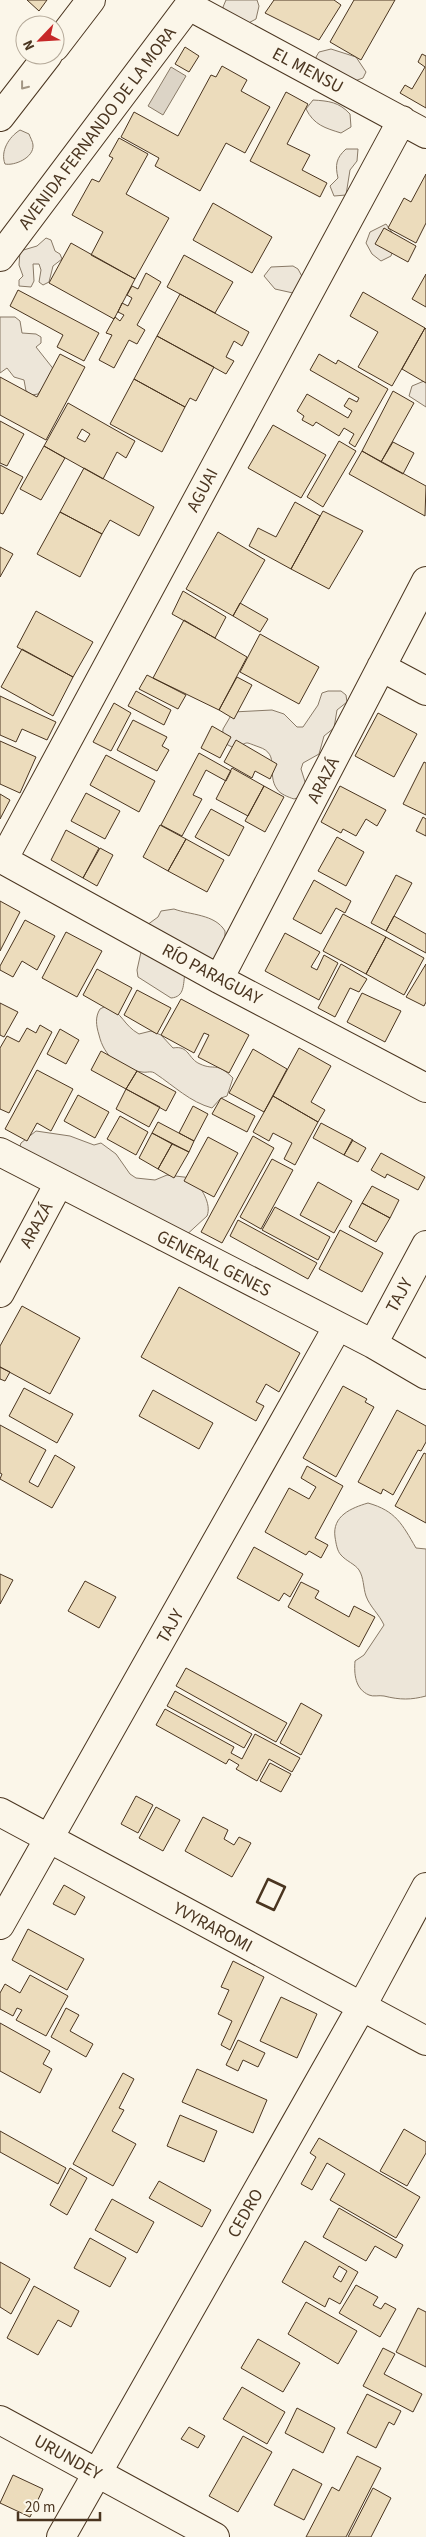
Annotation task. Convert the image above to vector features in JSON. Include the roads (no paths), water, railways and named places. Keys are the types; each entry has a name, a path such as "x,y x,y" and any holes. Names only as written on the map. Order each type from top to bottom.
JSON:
{"street":[{"path":"65,34 92,0"},
{"name":"EL MENSU","path":"191,3 426,134"},
{"name":"AVENIDA FERNANDO DE LA MORA","path":"0,255 191,3"},
{"path":"0,117 40,65"},
{"name":"AGUAI","path":"2,859 402,120"},
{"name":"ARAZÁ","path":"220,979 426,581"},
{"path":"381,667 426,691"},
{"name":"RÍO PARAGUAY","path":"2,859 220,979 426,1088"},
{"name":"GENERAL GENES","path":"0,1152 373,1344 426,1375"},
{"name":"ARAZÁ","path":"0,1293 59,1183"},
{"name":"TAJY","path":"373,1344 426,1245"},
{"name":"TAJY","path":"0,1925 50,1840 338,1326"},
{"name":"YVYRAROMI","path":"0,1812 426,2041"},
{"name":"CEDRO","path":"62,2537 97,2472 362,2006 426,1887"},
{"name":"URUNDEY","path":"0,2420 215,2537"}]}
